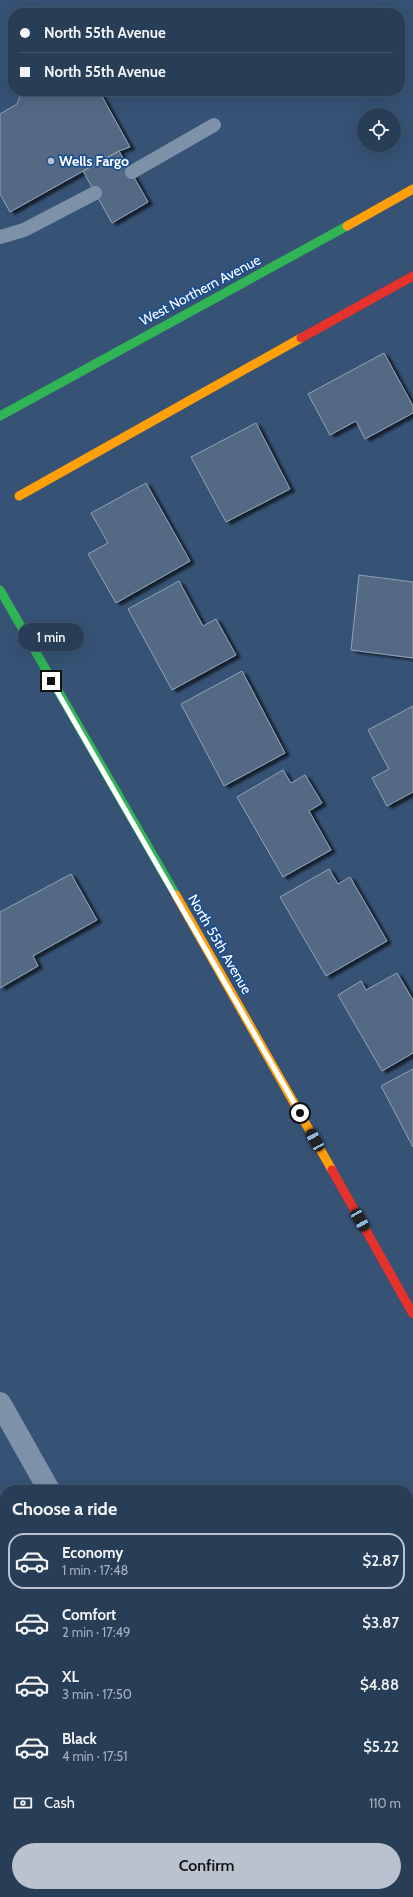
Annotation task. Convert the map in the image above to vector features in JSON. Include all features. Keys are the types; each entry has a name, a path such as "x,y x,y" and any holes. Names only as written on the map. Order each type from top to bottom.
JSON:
{"street":[{"name":"West Northern Avenue","path":"0,416 413,189"},
{"path":"19,496 413,276"},
{"name":"North 55th Avenue","path":"0,590 248,1019 413,1314"},
{"path":"0,1403 46,1485"}],"lane":[{"path":"132,172 214,125"},
{"path":"0,237 24,230 95,193"}],"building":[{"name":"Wells Fargo","path":"20,96 102,96 130,147 119,151 10,212 0,194 0,114 17,104"},
{"path":"119,151 148,202 112,223 83,171"},
{"path":"384,353 413,406 413,413 365,439 356,421 330,435 308,394"},
{"path":"256,423 290,489 226,522 191,457"},
{"path":"146,483 190,561 116,603 88,554 108,543 91,513"},
{"path":"359,575 413,582 413,658 351,650"},
{"path":"179,581 203,626 216,619 236,655 172,690 128,609"},
{"path":"242,671 285,753 224,786 181,704"},
{"path":"413,706 413,792 387,806 372,778 389,769 368,730"},
{"path":"283,770 291,783 305,775 322,803 309,811 331,850 283,877 237,797"},
{"path":"329,869 338,884 350,877 387,941 326,976 280,897"},
{"path":"71,874 97,920 33,956 38,966 0,988 0,912"},
{"path":"397,973 413,1000 413,1053 382,1071 338,995 361,981 366,990"},
{"path":"413,1069 413,1147 381,1086"}],"traffic: fast":[{"path":"0,416 347,226"},
{"path":"0,590 176,895"}],"traffic: slow":[{"path":"347,226 413,189"},
{"path":"19,496 301,338"},
{"path":"176,895 332,1170"}],"traffic: jam":[{"path":"301,338 413,276"},
{"path":"332,1170 413,1314"}],"place":[{"name":"Wells Fargo","path":"51,161"}],"route":[{"path":"51,681 248,1019 300,1113"}]}
